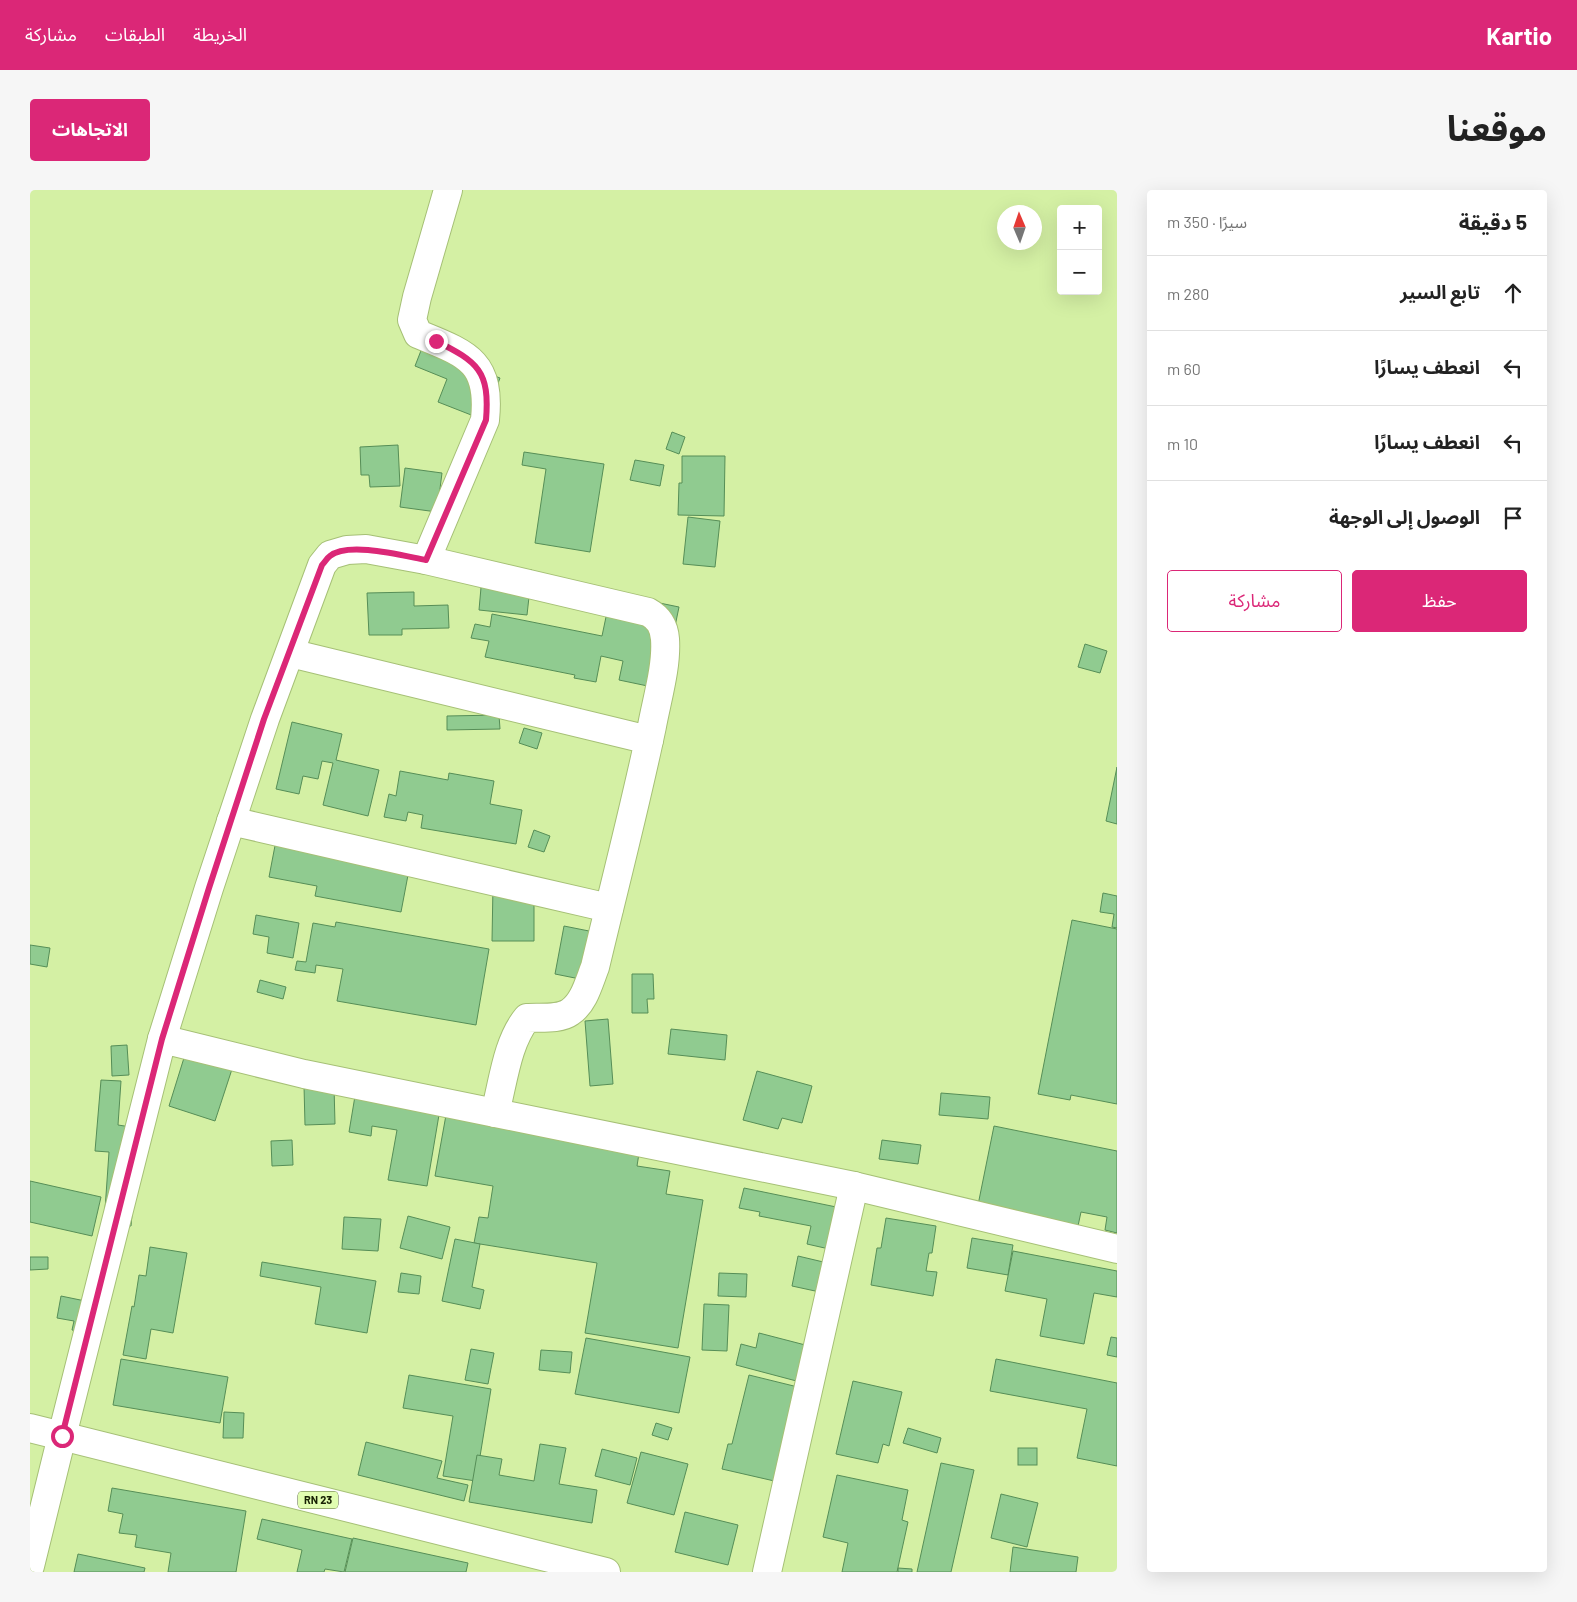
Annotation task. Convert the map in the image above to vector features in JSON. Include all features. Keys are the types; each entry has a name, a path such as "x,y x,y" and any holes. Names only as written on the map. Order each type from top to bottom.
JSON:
{"street":[{"path":"426,560 486,420 487,399 484,382 476,364 458,352 418,334 412,320 417,296 448,190"},
{"path":"30,1566 162,1039 264,719 322,565 330,555 347,550 366,549 426,560 648,612 657,617 663,625 665,639 662,671 649,740 595,967 582,999 570,1013 558,1016 527,1018 519,1027 495,1113"},
{"path":"290,652 649,740"},
{"path":"231,821 609,908"},
{"path":"162,1039 304,1074 854,1186 1117,1249"},
{"path":"767,1572 854,1186"},
{"name":"RN 23","path":"30,1428 606,1572"}],"building":[{"path":"422,348 500,378 484,420 438,402 447,379 415,366"},
{"path":"672,432 685,437 679,454 666,449"},
{"path":"398,445 400,486 370,487 369,475 361,475 360,447"},
{"path":"524,452 604,464 590,552 535,543 546,469 522,465"},
{"path":"682,456 725,456 724,516 678,515 679,483 682,483"},
{"path":"635,460 664,465 660,486 630,480"},
{"path":"405,468 442,473 437,512 400,507"},
{"path":"688,517 720,521 715,567 683,564"},
{"path":"483,565 532,570 527,615 479,610"},
{"path":"414,592 414,606 448,605 449,628 402,629 402,635 369,635 367,593"},
{"path":"611,593 679,607 662,689 619,680 623,661 601,656 596,682 574,678 575,675 485,657 489,641 471,638 475,624 490,627 492,614 602,636"},
{"path":"1085,644 1107,651 1100,673 1078,667"},
{"path":"499,715 500,729 447,730 447,716"},
{"path":"292,722 342,734 336,760 379,770 368,816 323,805 333,763 322,761 318,779 303,776 299,794 276,789"},
{"path":"524,728 542,733 537,749 519,743"},
{"path":"1117,767 1117,824 1106,821"},
{"path":"400,771 448,780 449,773 494,781 490,804 522,810 516,844 421,828 423,815 408,812 406,821 384,817 389,794 396,796"},
{"path":"278,830 412,854 401,912 315,896 317,886 269,877"},
{"path":"534,830 550,836 544,852 528,847"},
{"path":"493,885 534,886 534,941 492,941"},
{"path":"1103,893 1117,896 1117,928 1112,927 1114,914 1100,912"},
{"path":"256,915 299,923 293,958 267,953 269,937 253,934"},
{"path":"1072,920 1117,929 1117,1104 1071,1095 1070,1100 1038,1094"},
{"path":"336,922 489,949 476,1025 337,1001 343,969 316,965 315,973 295,970 297,961 306,962 313,923 335,927"},
{"path":"564,926 604,934 595,982 555,974"},
{"path":"30,945 50,948 47,967 30,964"},
{"path":"632,974 653,974 654,999 647,999 648,1013 632,1013"},
{"path":"260,980 286,987 283,999 257,992"},
{"path":"608,1019 613,1084 590,1086 585,1021"},
{"path":"671,1029 727,1035 725,1060 668,1054"},
{"path":"127,1045 129,1075 112,1076 111,1046"},
{"path":"188,1045 235,1060 215,1121 169,1106"},
{"path":"757,1071 812,1086 802,1123 782,1118 778,1129 743,1120"},
{"path":"101,1080 121,1081 118,1125 131,1127 135,1179 131,1226 104,1224 109,1152 95,1151"},
{"path":"304,1086 334,1086 335,1124 305,1125"},
{"path":"356,1090 441,1103 427,1186 388,1180 397,1130 372,1126 371,1136 349,1132"},
{"path":"941,1093 990,1097 988,1119 939,1115"},
{"path":"446,1115 640,1147 637,1166 670,1171 666,1194 703,1200 678,1348 585,1333 597,1263 474,1243 479,1217 488,1218 493,1186 435,1176"},
{"path":"994,1126 1117,1151 1117,1233 1105,1230 1107,1217 1081,1212 1078,1226 978,1205"},
{"path":"292,1140 293,1165 272,1166 271,1141"},
{"path":"882,1140 921,1145 918,1164 879,1159"},
{"path":"30,1181 101,1197 92,1236 30,1222"},
{"path":"744,1188 846,1209 838,1251 807,1244 811,1226 759,1216 760,1212 739,1208"},
{"path":"408,1216 450,1227 442,1259 400,1248"},
{"path":"344,1217 381,1219 378,1251 342,1249"},
{"path":"886,1218 936,1226 932,1253 929,1253 926,1271 937,1272 933,1296 871,1285 877,1248 881,1248"},
{"path":"972,1238 1013,1245 1008,1275 967,1268"},
{"path":"455,1239 480,1244 472,1287 484,1290 480,1309 442,1301"},
{"path":"150,1247 187,1253 173,1333 151,1329 146,1359 123,1355 139,1275 146,1276"},
{"path":"1013,1251 1117,1271 1117,1297 1094,1293 1084,1344 1040,1336 1047,1299 1005,1291"},
{"path":"798,1256 836,1265 829,1294 792,1286"},
{"path":"30,1257 48,1257 48,1269 30,1270"},
{"path":"262,1262 376,1281 367,1333 315,1324 321,1287 260,1276"},
{"path":"401,1273 421,1276 419,1294 398,1292"},
{"path":"719,1273 747,1274 746,1297 718,1296"},
{"path":"61,1296 90,1302 99,1336 72,1330 74,1321 57,1318"},
{"path":"704,1304 729,1305 727,1351 702,1350"},
{"path":"759,1333 813,1347 804,1383 736,1365 741,1344 756,1348"},
{"path":"1111,1337 1117,1338 1117,1357 1107,1355"},
{"path":"586,1338 690,1357 679,1413 575,1394"},
{"path":"471,1349 494,1353 488,1384 465,1380"},
{"path":"541,1350 572,1352 570,1373 539,1370"},
{"path":"121,1359 228,1377 220,1423 113,1405"},
{"path":"996,1359 1117,1383 1117,1466 1077,1458 1087,1409 990,1391"},
{"path":"409,1375 491,1389 476,1481 443,1476 453,1416 403,1408"},
{"path":"749,1375 806,1389 783,1483 722,1469 728,1444 732,1444"},
{"path":"853,1381 902,1392 889,1446 883,1444 878,1463 836,1454"},
{"path":"224,1412 244,1413 243,1438 223,1438"},
{"path":"656,1423 672,1428 668,1440 652,1435"},
{"path":"908,1428 941,1438 937,1453 903,1443"},
{"path":"366,1442 442,1461 437,1478 468,1485 464,1501 358,1475"},
{"path":"540,1444 566,1448 559,1484 597,1490 592,1523 469,1502 477,1455 502,1459 499,1475 534,1481"},
{"path":"1018,1448 1037,1448 1037,1465 1018,1465"},
{"path":"602,1449 637,1458 630,1485 595,1476"},
{"path":"641,1452 688,1464 674,1515 627,1503"},
{"path":"941,1463 974,1470 951,1572 917,1572"},
{"path":"837,1475 908,1490 902,1520 908,1522 897,1572 842,1572 848,1543 823,1537"},
{"path":"112,1488 246,1511 236,1572 168,1572 171,1553 135,1547 137,1535 119,1533 123,1514 108,1511"},
{"path":"1001,1494 1038,1503 1027,1547 991,1538"},
{"path":"685,1512 738,1525 728,1565 675,1552"},
{"path":"262,1519 352,1539 344,1572 325,1569 324,1572 297,1572 302,1550 257,1539"},
{"path":"353,1538 468,1563 466,1572 345,1572"},
{"path":"1013,1547 1078,1557 1076,1572 1010,1572"},
{"path":"78,1554 145,1568 144,1572 74,1572"},
{"path":"898,1568 912,1569 912,1572 898,1572"}],"route":[{"path":"62,1436 162,1039 264,719 322,565 330,555 347,550 366,549 426,560 486,420 487,399 484,382 476,364 436,341"}]}
